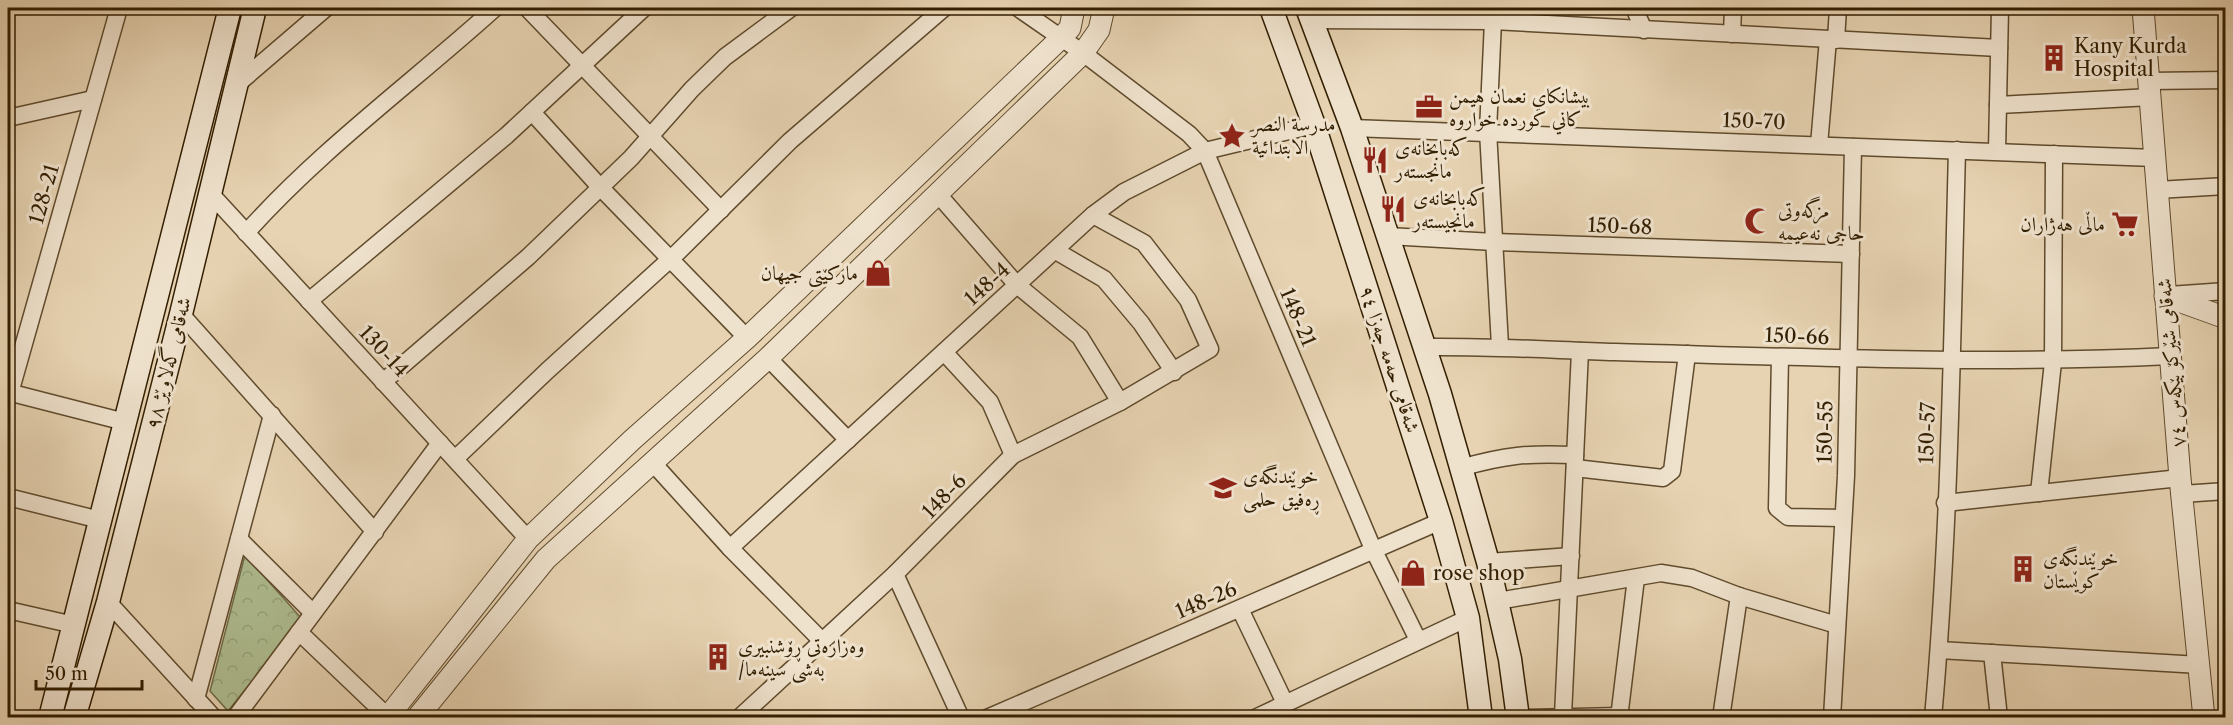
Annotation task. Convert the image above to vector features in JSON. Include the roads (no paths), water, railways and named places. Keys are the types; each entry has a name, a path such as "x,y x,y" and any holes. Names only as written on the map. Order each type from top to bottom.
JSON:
{"main road":[{"name":"شەقامی گەلاوێژ ٩٨","path":"50,717 230,8"},
{"name":"شەقامی گەلاوێژ ٩٨","path":"74,717 108,602 255,8"},
{"name":"شەقامی حەمە جەزا ٩٤","path":"1271,8 1314,125 1441,521 1468,618 1481,717"},
{"name":"شەقامی حەمە جەزا ٩٤","path":"1310,14 1352,128 1424,346 1488,562 1510,659 1518,717"},
{"path":"109,485 124,484 134,499"},
{"path":"1475,663 1510,659"}],"street":[{"name":"128-21","path":"9,392 119,8"},
{"path":"234,88 326,8"},
{"path":"246,233 291,185 386,99 495,8"},
{"path":"527,8 721,210"},
{"path":"309,302 532,112 644,8"},
{"path":"383,382 528,257 651,136 692,89 725,57 791,8"},
{"path":"455,459 547,370 672,258 790,141 944,8"},
{"name":"148-21","path":"1018,8 1062,37 1189,134 1205,151 1373,549 1418,640"},
{"path":"300,632 387,717 528,539 632,440 747,338 1062,37 1070,28 1074,8"},
{"path":"417,717 546,559 768,358 1083,53 1099,30 1104,8"},
{"path":"1634,8 1644,30"},
{"path":"1732,34 1733,8"},
{"path":"1819,145 1838,8"},
{"path":"1997,151 2000,8"},
{"name":"شەقامی شێرکۆ بێکەس ٧٤","path":"2143,8 2181,486 2204,717"},
{"path":"1310,14 1492,21 1525,15 1644,30 1999,48"},
{"path":"1492,21 1488,131 1500,346"},
{"path":"1998,105 2226,80"},
{"path":"8,118 93,99"},
{"path":"532,112 600,187 672,258 747,338"},
{"name":"148-4","path":"730,548 1093,215 1124,192 1205,151 1314,125"},
{"name":"150-70","path":"1352,128 1488,131 2155,158"},
{"name":"150-55","path":"1832,717 1843,518 1853,147"},
{"name":"150-57","path":"1933,717 1939,650 1952,360 1957,150"},
{"path":"2039,493 2053,362 2054,154"},
{"path":"2157,190 2226,186"},
{"name":"130-14","path":"209,192 528,539"},
{"path":"937,193 1017,285 1080,337 1120,402"},
{"name":"148-6","path":"739,717 895,574 1013,454 1120,402 1210,349 1188,300 1144,243 1093,215"},
{"name":"150-68","path":"1388,236 1494,242 1851,254"},
{"path":"1056,251 1104,279 1141,323 1174,372"},
{"path":"2165,296 2226,291"},
{"path":"2165,296 2226,318"},
{"path":"181,314 375,532"},
{"name":"150-66","path":"1424,346 1500,346 1580,351 1848,359 2053,362 2170,356"},
{"path":"1563,716 1580,351"},
{"path":"944,352 990,402 1013,454"},
{"path":"1460,468 1500,456 1527,453 1663,478 1672,471 1688,354"},
{"path":"1780,357 1777,508 1788,517 1843,518"},
{"path":"768,358 848,440"},
{"path":"9,392 125,422"},
{"path":"196,699 272,415"},
{"path":"235,717 440,443"},
{"path":"652,462 730,548 821,640"},
{"path":"1945,503 2039,493 2181,486 2226,490"},
{"path":"8,497 100,520"},
{"name":"148-26","path":"987,717 1441,521"},
{"path":"239,539 313,613"},
{"path":"1488,562 1572,556"},
{"path":"1498,602 1661,573 1692,578 1739,596 1837,625"},
{"path":"895,574 961,717"},
{"path":"1528,717 1619,717 1636,578"},
{"path":"1720,717 1739,596"},
{"path":"108,602 214,717"},
{"path":"1240,609 1285,703"},
{"path":"8,610 74,625"},
{"path":"1255,717 1468,618"},
{"path":"1939,650 2200,665"},
{"path":"1992,653 1999,717"}],"place":[{"name":"Kany Kurda Hospital","path":"2054,58"},
{"name":"بيشانكاي نعمان هيمن كاني كورده خواروه","path":"1429,107"},
{"name":"مدرسة النصر الابتدائية","path":"1232,136"},
{"name":"کەبابخانەی مانجستەر","path":"1375,160"},
{"name":"كەبابخانەی مانجیستەر","path":"1393,209"},
{"name":"مزگەوتی حاجی نەعیمە","path":"1758,221"},
{"name":"ماڵی هەژاران","path":"2125,224"},
{"name":"ماركێتی جیھان","path":"878,273"},
{"name":"خوێندنگەی ڕەفیق حلمی","path":"1223,488"},
{"name":"خوێندنگەی کوێستان","path":"2023,569"},
{"name":"rose shop","path":"1413,573"},
{"name":"وە‌زارە‌تی ڕۆشنبیری /بە‌شی سینە‌ما","path":"718,657"}]}
